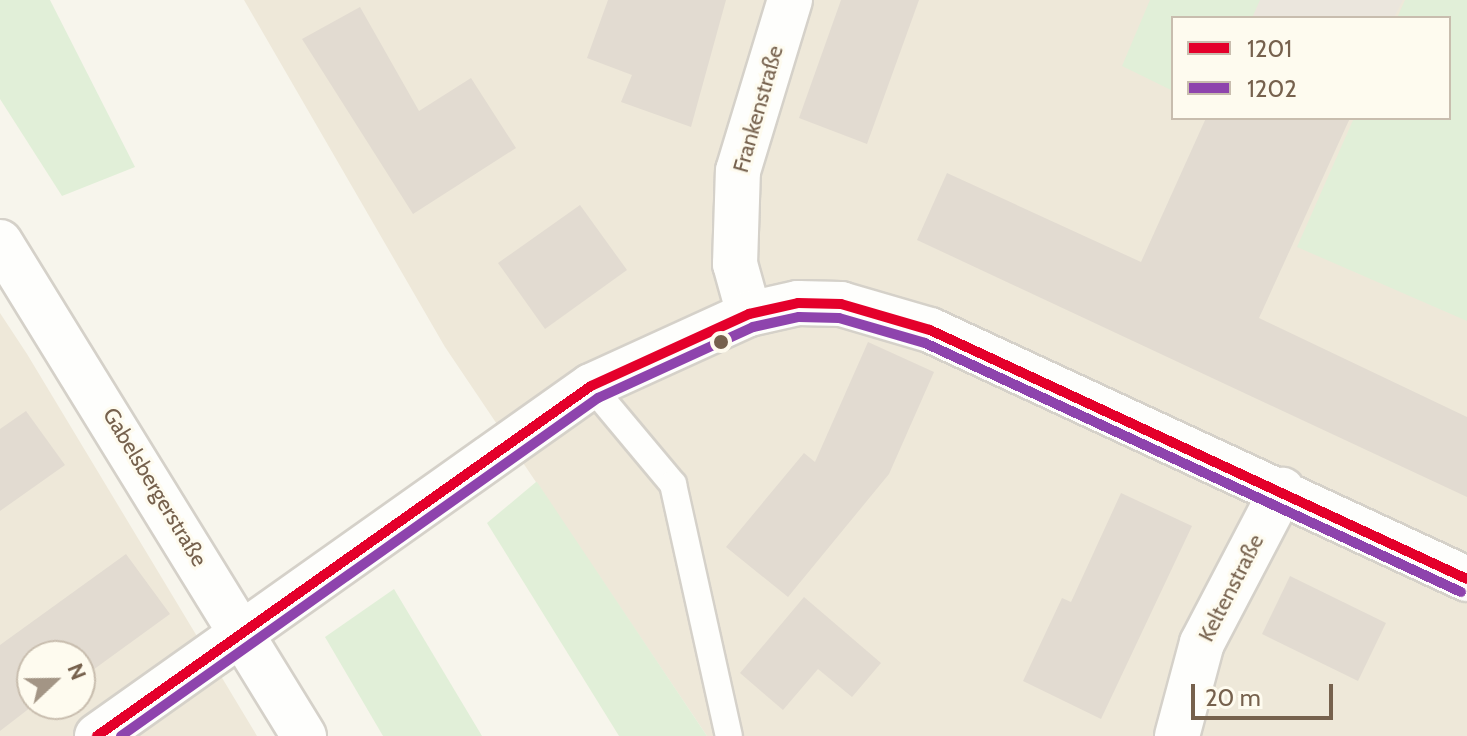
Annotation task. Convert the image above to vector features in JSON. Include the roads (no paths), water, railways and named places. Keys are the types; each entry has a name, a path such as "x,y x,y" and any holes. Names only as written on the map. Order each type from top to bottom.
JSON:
{"street":[{"name":"Frankenstraße","path":"749,314 735,264 738,171 790,0"},
{"name":"Gabelsbergerstraße","path":"0,242 244,632 304,736"},
{"path":"97,736 591,386 749,314 798,303 841,304 930,330 1282,490 1467,579"},
{"name":"Keltenstraße","path":"1177,736 1202,643 1282,490"}],"lane":[{"path":"591,386 673,484 729,736"}]}
